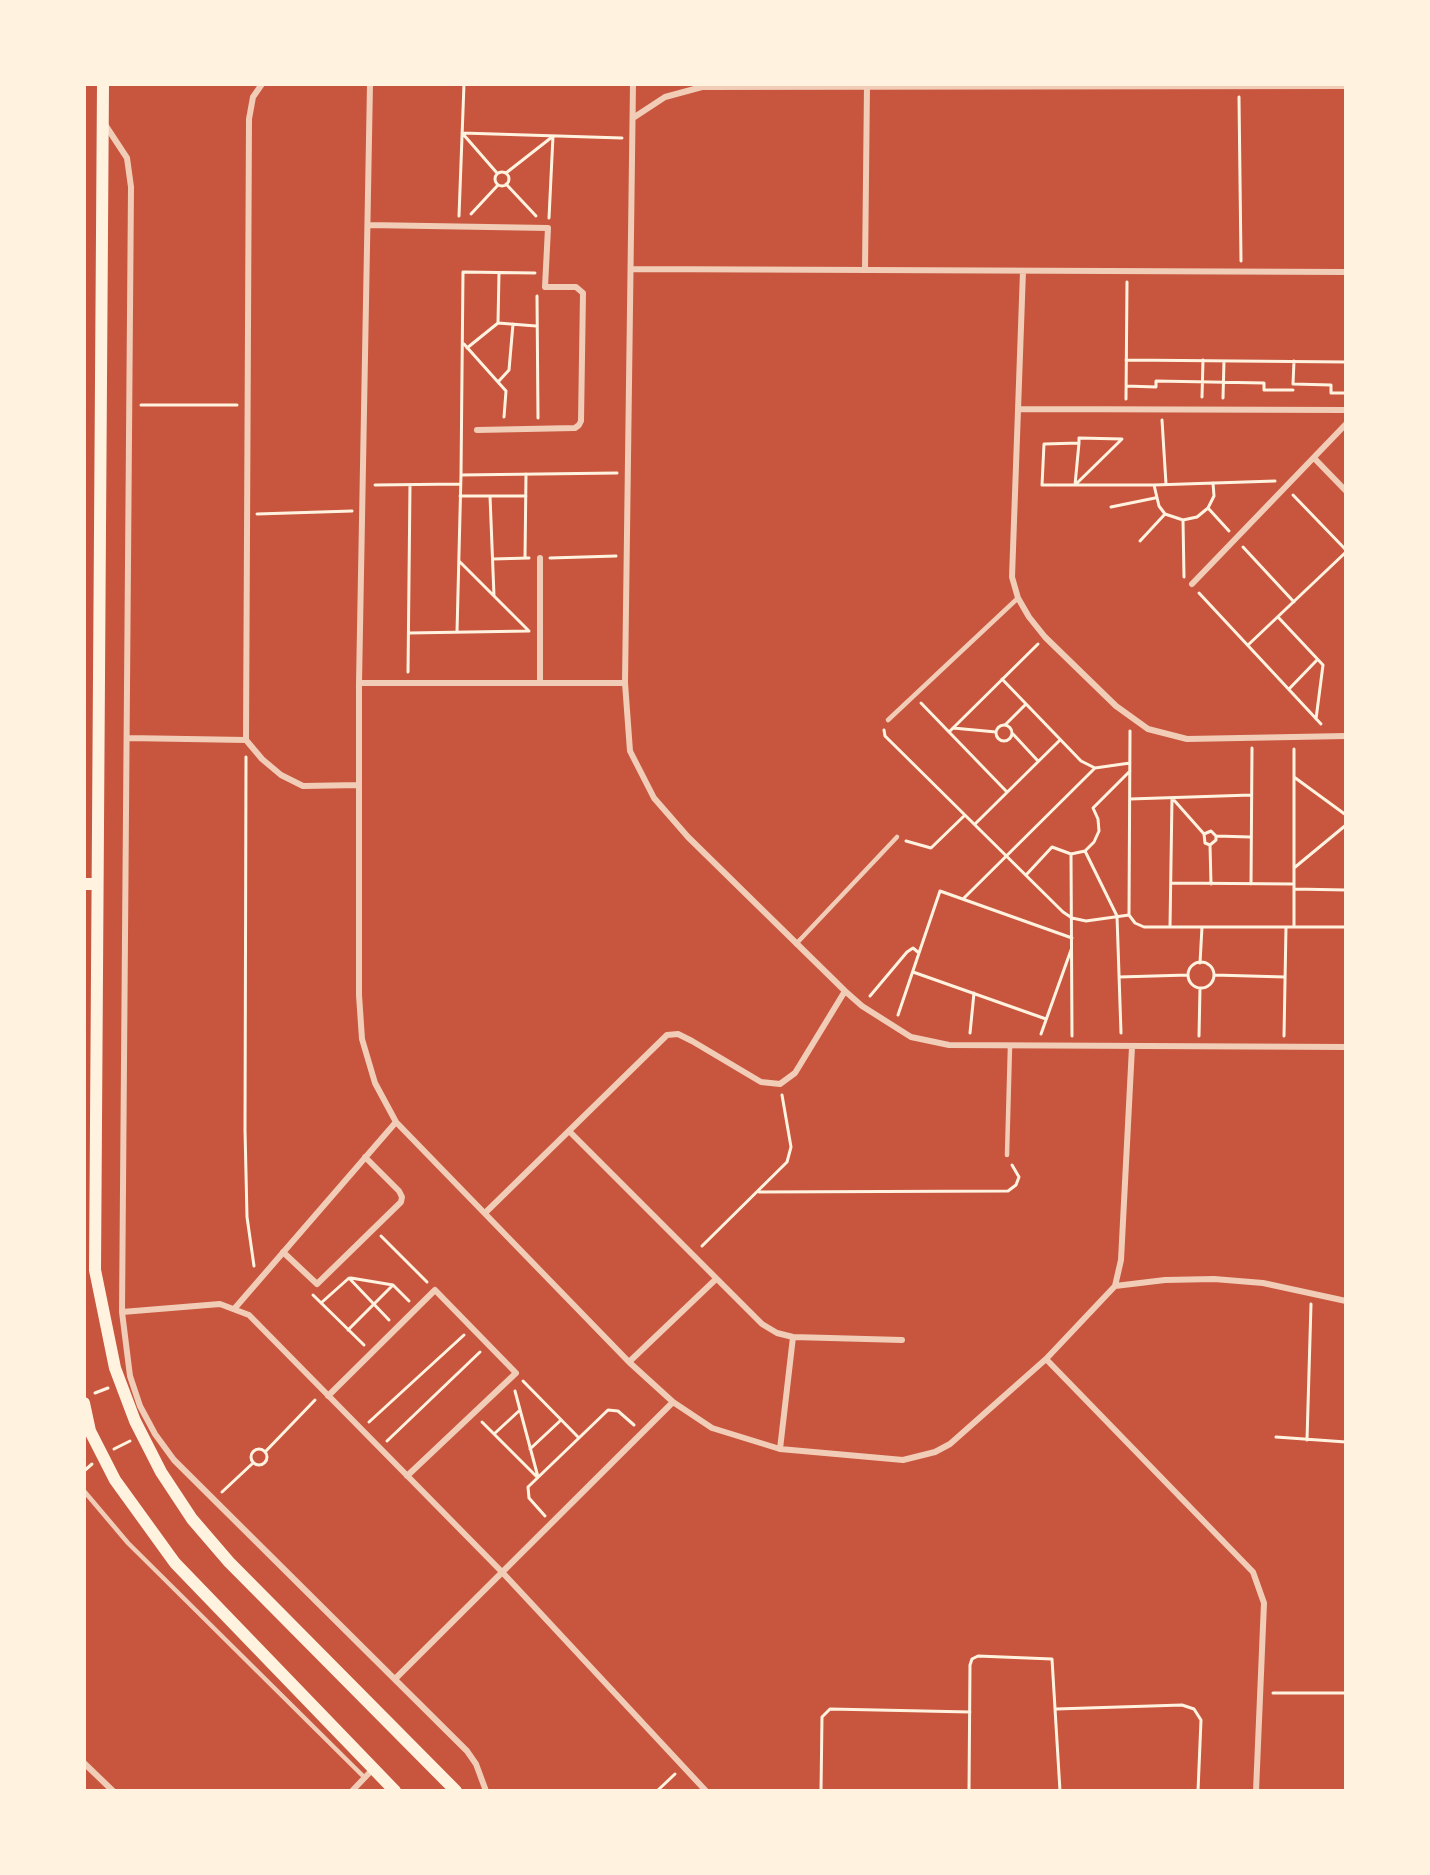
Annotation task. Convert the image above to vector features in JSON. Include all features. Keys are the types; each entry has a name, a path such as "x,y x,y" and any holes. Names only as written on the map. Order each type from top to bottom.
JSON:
{"main road":[{"path":"102,84 90,884 95,1270 121,1383 142,1435 161,1472 192,1519 229,1562 456,1791"},
{"path":"84,1403 90,1431 115,1480 176,1563 369,1773 395,1791"}],"street":[{"path":"262,84 253,98 249,118 246,740 262,759 281,775 303,786 359,785"},
{"path":"370,84 359,683 360,995 362,1040 375,1083 396,1122 629,1362 673,1402 712,1428 780,1449 903,1460 935,1452 950,1444 1046,1359 1115,1286 1121,1260 1132,1047"},
{"path":"633,84 625,683 630,751 654,798 681,831 845,991 893,1028 930,1042 969,1046 1346,1047"},
{"path":"865,270 867,85"},
{"path":"633,118 665,96 699,86 1346,86"},
{"path":"102,120 127,158 130,172 122,1312 130,1376 140,1406 155,1434 174,1460 466,1751 479,1771 486,1791"},
{"path":"368,225 548,228 545,286 576,287 583,292 581,421 575,428 477,430"},
{"path":"631,269 1346,273"},
{"path":"1023,271 1012,577 1018,598 1045,637 1131,719 1157,732 1187,739 1346,736"},
{"path":"1018,409 1346,410"},
{"path":"1192,584 1346,424"},
{"path":"1314,458 1346,490"},
{"path":"540,558 540,683"},
{"path":"359,683 625,683"},
{"path":"127,738 246,740"},
{"path":"485,1213 667,1035 672,1033 692,1041 761,1082 780,1084 795,1073 845,991"},
{"path":"235,1308 396,1122"},
{"path":"568,1131 715,1280 762,1324 777,1333 793,1337 902,1340"},
{"path":"283,1252 317,1284 400,1202 402,1197 365,1157"},
{"path":"629,1362 715,1280"},
{"path":"1115,1286 1164,1280 1263,1283 1346,1301"},
{"path":"326,1393 372,1353 435,1290 488,1344 514,1375 406,1476"},
{"path":"122,1312 220,1304 235,1308 254,1321 502,1572 706,1791"},
{"path":"780,1449 793,1337"},
{"path":"1046,1359 1253,1572 1264,1603 1256,1791"},
{"path":"395,1679 673,1402"},
{"path":"84,1763 113,1791"},
{"path":"352,1791 369,1773"}],"lane":[{"path":"888,720 1018,598"},
{"path":"796,944 897,837"},
{"path":"1007,1155 1010,1046"},
{"path":"84,1491 120,1534 369,1773"}],"path":[{"path":"459,227 464,84"},
{"path":"1239,87 1241,272"},
{"path":"462,133 633,139"},
{"path":"462,133 497,173 506,173 553,136"},
{"path":"548,228 553,136"},
{"path":"497,173 495,177 498,185"},
{"path":"506,173 509,181 506,184"},
{"path":"459,227 498,185 506,184"},
{"path":"506,184 548,228"},
{"path":"457,632 463,272 546,274"},
{"path":"1126,409 1127,272"},
{"path":"498,323 499,273"},
{"path":"538,428 536,299 545,286"},
{"path":"467,348 498,323 536,326"},
{"path":"498,382 508,370 513,324"},
{"path":"462,343 506,391 504,429"},
{"path":"1126,360 1346,362"},
{"path":"1201,410 1203,360"},
{"path":"1222,410 1224,361"},
{"path":"1292,410 1294,361"},
{"path":"1126,386 1156,387 1156,381 1264,383 1264,390 1293,390"},
{"path":"1293,384 1331,385 1331,393 1346,393"},
{"path":"129,405 248,405"},
{"path":"1162,410 1166,484"},
{"path":"1079,438 1122,439 1075,485 1079,438"},
{"path":"1078,443 1044,444 1042,485 1154,485 1292,480"},
{"path":"461,475 628,473"},
{"path":"525,558 526,474"},
{"path":"1154,485 1155,498 1165,514 1183,520 1197,517 1208,508 1214,496 1213,482"},
{"path":"363,485 460,484"},
{"path":"408,683 411,485"},
{"path":"1248,645 1346,551 1285,487"},
{"path":"460,496 526,496"},
{"path":"490,496 494,596"},
{"path":"1111,507 1155,498"},
{"path":"1208,508 1294,602"},
{"path":"247,514 363,511"},
{"path":"1140,541 1165,514"},
{"path":"1183,520 1183,573 1332,737"},
{"path":"493,559 626,556"},
{"path":"459,561 529,631"},
{"path":"1278,617 1323,665 1316,718"},
{"path":"409,633 540,631"},
{"path":"951,730 1045,637"},
{"path":"1289,689 1317,660"},
{"path":"1002,679 1081,761 1095,768 1130,763"},
{"path":"914,696 951,730 1007,792"},
{"path":"951,730 996,732 1026,704"},
{"path":"1131,719 1129,915 1135,923 1144,927 1346,927"},
{"path":"888,720 884,729 885,736 1072,918 1086,921 1129,915"},
{"path":"1005,725 1038,761"},
{"path":"996,732 1000,740 1004,741 1013,734"},
{"path":"1294,737 1294,927"},
{"path":"1251,884 1252,738"},
{"path":"246,740 245,1130 248,1216 256,1283"},
{"path":"975,824 1060,740"},
{"path":"963,899 1095,768"},
{"path":"1026,875 1052,847 1071,854 1085,850 1094,842 1099,831 1098,819 1093,808 1130,771"},
{"path":"1294,777 1346,815"},
{"path":"1130,799 1251,795"},
{"path":"1172,798 1204,834 1205,843 1210,845"},
{"path":"1170,927 1172,798"},
{"path":"897,837 931,848 965,815"},
{"path":"1294,868 1346,825"},
{"path":"1204,834 1211,831 1216,836 1251,837"},
{"path":"1210,845 1216,840 1216,836"},
{"path":"1210,845 1210,884"},
{"path":"1085,850 1117,916 1122,1047"},
{"path":"1071,854 1072,1047"},
{"path":"1171,883 1251,884 1346,890"},
{"path":"893,1028 940,891 1072,938"},
{"path":"1200,963 1202,927"},
{"path":"1284,1047 1286,927"},
{"path":"1037,1046 1072,945"},
{"path":"862,1006 907,952 914,948 919,953"},
{"path":"1200,963 1210,966 1214,975 1210,985 1200,988 1192,984 1188,975 1192,966 1200,963"},
{"path":"913,972 1047,1019"},
{"path":"1119,977 1188,975"},
{"path":"1214,975 1286,977"},
{"path":"1198,1047 1200,988"},
{"path":"969,1046 974,993"},
{"path":"692,1256 787,1162 791,1147 780,1084"},
{"path":"759,1192 1008,1191 1016,1185 1019,1177 1007,1155"},
{"path":"374,1228 435,1290"},
{"path":"321,1303 349,1278"},
{"path":"349,1278 393,1285 417,1308"},
{"path":"349,1278 396,1328"},
{"path":"317,1284 309,1292 372,1353"},
{"path":"348,1330 393,1285"},
{"path":"1307,1440 1312,1292"},
{"path":"361,1429 471,1328"},
{"path":"379,1448 488,1344"},
{"path":"514,1375 520,1410 538,1478"},
{"path":"514,1375 579,1438"},
{"path":"93,1393 121,1383"},
{"path":"214,1499 253,1462 254,1452 265,1452 326,1393"},
{"path":"551,1523 526,1491 538,1478 608,1410 613,1408 642,1432"},
{"path":"494,1434 520,1410"},
{"path":"473,1413 538,1478"},
{"path":"530,1449 561,1420"},
{"path":"102,1454 142,1435"},
{"path":"1276,1437 1346,1442"},
{"path":"253,1462 264,1463 265,1452"},
{"path":"969,1791 970,1665 972,1659 978,1656 1052,1659 1059,1791"},
{"path":"1260,1693 1346,1693"},
{"path":"1056,1709 1182,1705 1194,1708 1201,1720 1198,1791"},
{"path":"821,1791 822,1717 830,1709 970,1712"},
{"path":"657,1791 682,1767"}]}
